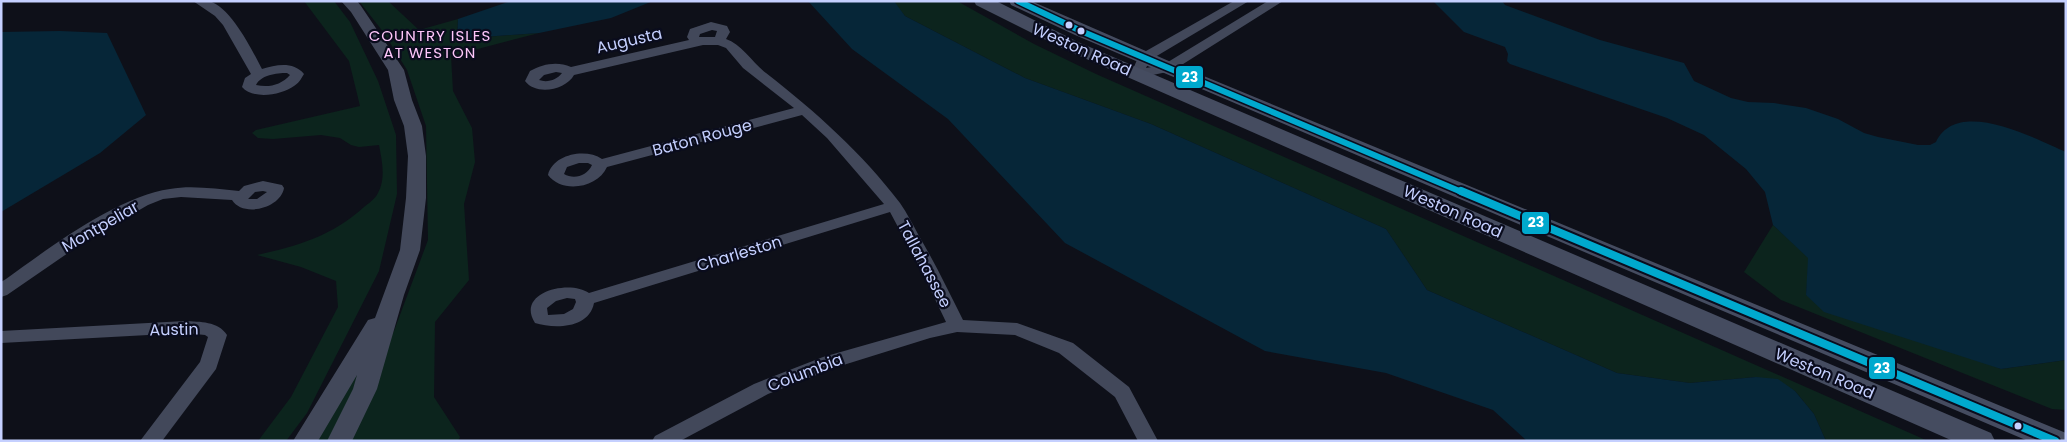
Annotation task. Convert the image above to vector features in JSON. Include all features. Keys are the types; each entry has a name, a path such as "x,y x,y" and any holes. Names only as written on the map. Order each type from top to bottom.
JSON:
{"main road":[{"name":"Weston Road","path":"982,1 1041,32 1141,66 1981,441"},
{"name":"Weston Road","path":"1017,1 1080,31 1141,66 1167,68 2056,441"}],"street":[{"path":"198,1 217,12 236,34 259,75"},
{"path":"339,441 365,389 393,295 410,250 416,198 417,156 414,126 403,100 396,70 356,9 348,1"},
{"path":"1141,66 1243,1"},
{"path":"1167,68 1278,1"},
{"name":"Tallahassee","path":"697,42 719,41 731,45 748,65 805,110 839,142 894,206 931,272 957,326 1016,329 1066,348 1122,392 1148,441"},
{"name":"Augusta","path":"569,72 697,42"},
{"name":"Baton Rouge","path":"600,164 805,110"},
{"name":"Montpeliar","path":"1,291 32,267 120,212 143,201 160,195 174,193 241,196"},
{"name":"Charleston","path":"585,300 894,206"},
{"path":"305,441 336,393 393,295"},
{"name":"Columbia","path":"662,441 761,389 830,362 928,332 957,326"},
{"name":"Austin","path":"1,337 185,327 209,329 218,335 209,364 150,441"}],"green space":[{"path":"304,1 334,1 350,22 378,81 396,135 397,194 379,271 307,413 286,441 258,441 291,397 338,307 336,281 301,267 257,255 300,244 327,233 340,225 375,197 383,175 379,145 359,147 351,145 340,138 321,135 273,139 258,138 252,133 256,130 360,106 349,61"},
{"path":"359,1 388,1 419,30 458,19 457,39 539,33 451,56 453,91 472,128 475,162 464,204 469,280 435,322 434,397 460,437 458,441 305,441 364,363 365,388 394,331 428,240 426,126 407,70 384,33"},
{"path":"893,1 957,1 1034,44 1096,74 1928,441 1826,441 1814,414 1795,391 1756,377 1690,383 1617,373 1427,290 1386,229 1151,124 1025,78 905,16"},
{"path":"1773,225 1809,258 1806,295 2001,369 2066,360 2066,410 2052,409 1781,300 1744,272"}],"water":[{"path":"511,1 653,1 611,18 539,33 457,39 458,19"},
{"path":"808,1 894,1 905,16 1025,78 1151,124 1386,229 1427,290 1617,373 1690,383 1756,377 1778,379 1795,391 1814,414 1826,441 1527,441 1493,410 1386,373 1265,351 1065,243 948,119 852,49"},
{"path":"1433,1 1502,1 1505,5 1600,40 1684,63 1694,81 1731,98 1748,102 1774,103 1806,108 1838,119 1864,133 1878,137 1918,145 1930,145 1936,142 1946,129 1961,123 1978,122 2016,131 2066,152 2066,360 2001,369 1824,312 1806,295 1808,258 1773,225 1765,192 1746,169 1704,135 1667,118 1510,64 1507,61 1508,54 1505,47 1464,32"},
{"path":"60,31 107,33 146,115 100,153 1,212 1,32"}],"transit line":[{"name":"23","path":"1018,1 1081,31 1187,76 2055,441"}],"district":[{"name":"COUNTRY ISLES AT WESTON","path":"430,44"}]}
